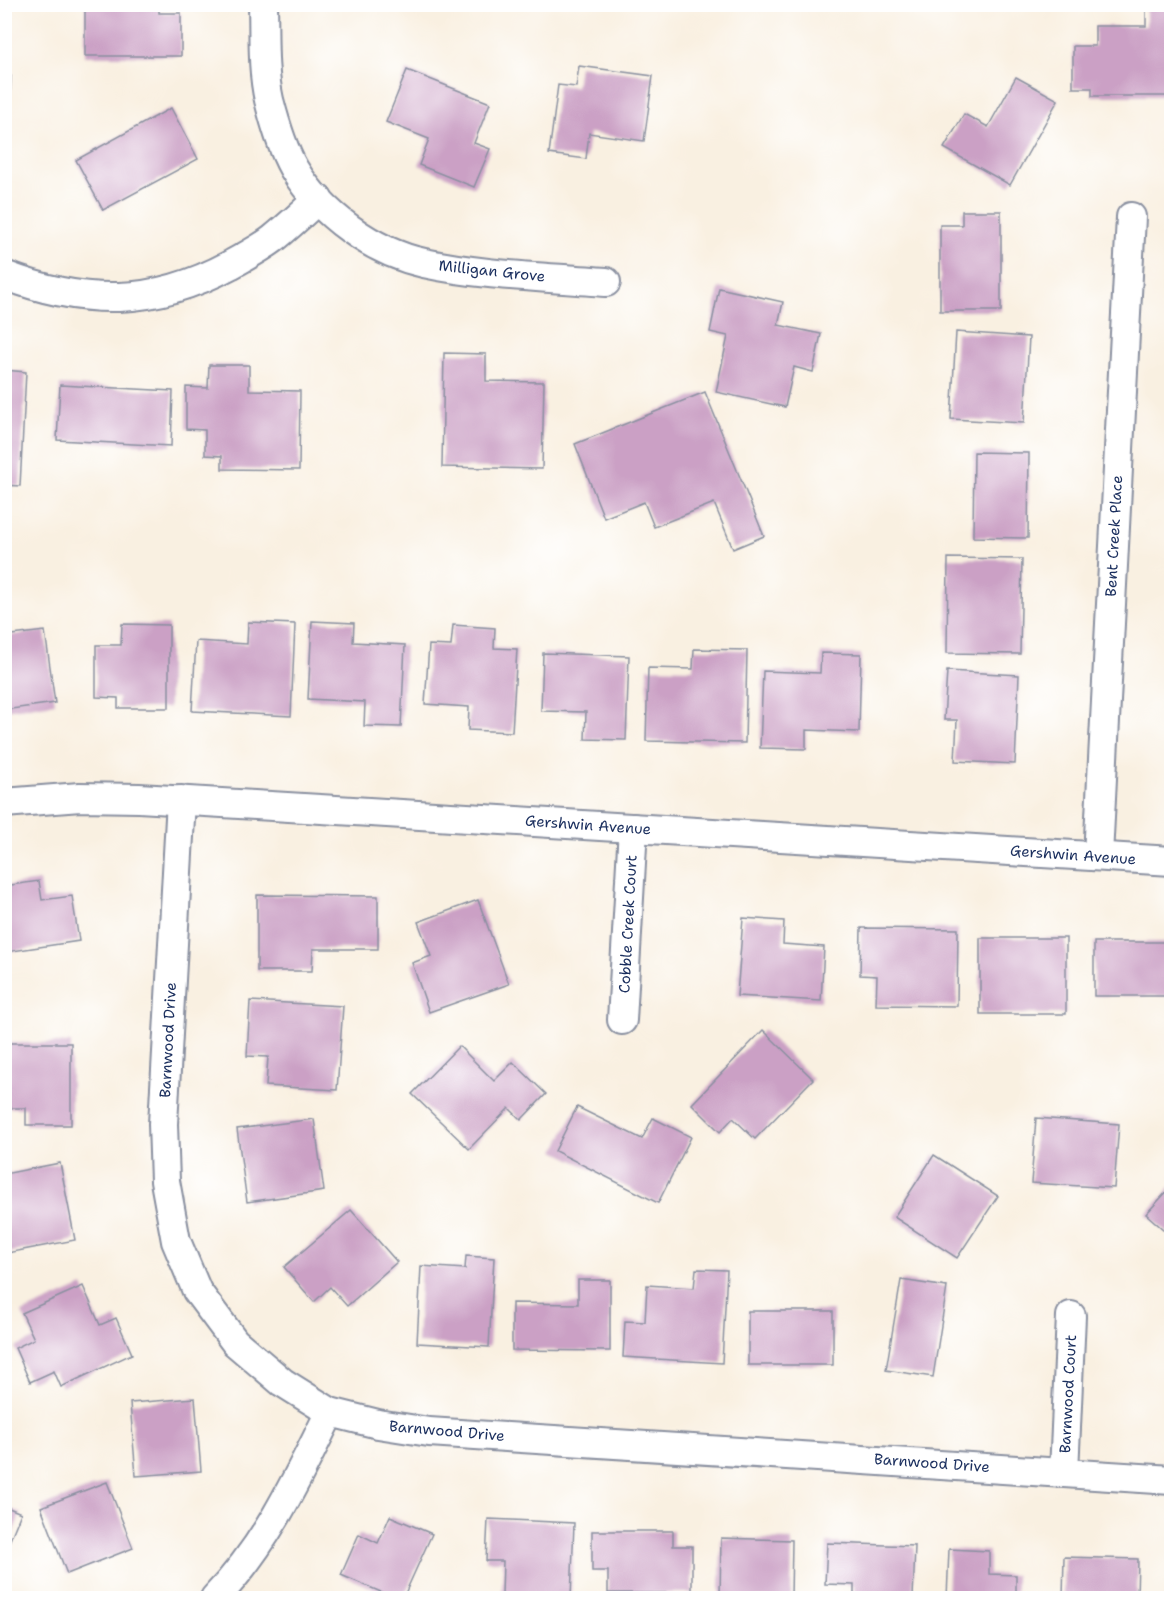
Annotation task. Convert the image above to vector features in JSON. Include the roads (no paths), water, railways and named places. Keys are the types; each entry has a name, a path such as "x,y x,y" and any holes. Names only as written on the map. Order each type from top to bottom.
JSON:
{"street":[{"name":"Milligan Grove","path":"263,4 264,64 268,99 280,136 294,169 318,200 348,227 384,250 422,263 465,270 606,282"},
{"path":"4,275 63,293 106,298 154,295 198,282 236,261 271,240 318,200"},
{"name":"Bent Creek Place","path":"1098,856 1131,217"},
{"name":"Gershwin Avenue","path":"4,803 80,796 181,800 1172,861"},
{"name":"Barnwood Drive","path":"181,800 163,1124 165,1181 176,1241 197,1291 235,1342 282,1382 330,1412 378,1424 429,1432 1172,1480"},
{"name":"Cobble Creek Court","path":"622,1020 633,828"},
{"name":"Barnwood Court","path":"1064,1472 1071,1316"},
{"path":"215,1599 239,1573 282,1509 330,1412"}]}
